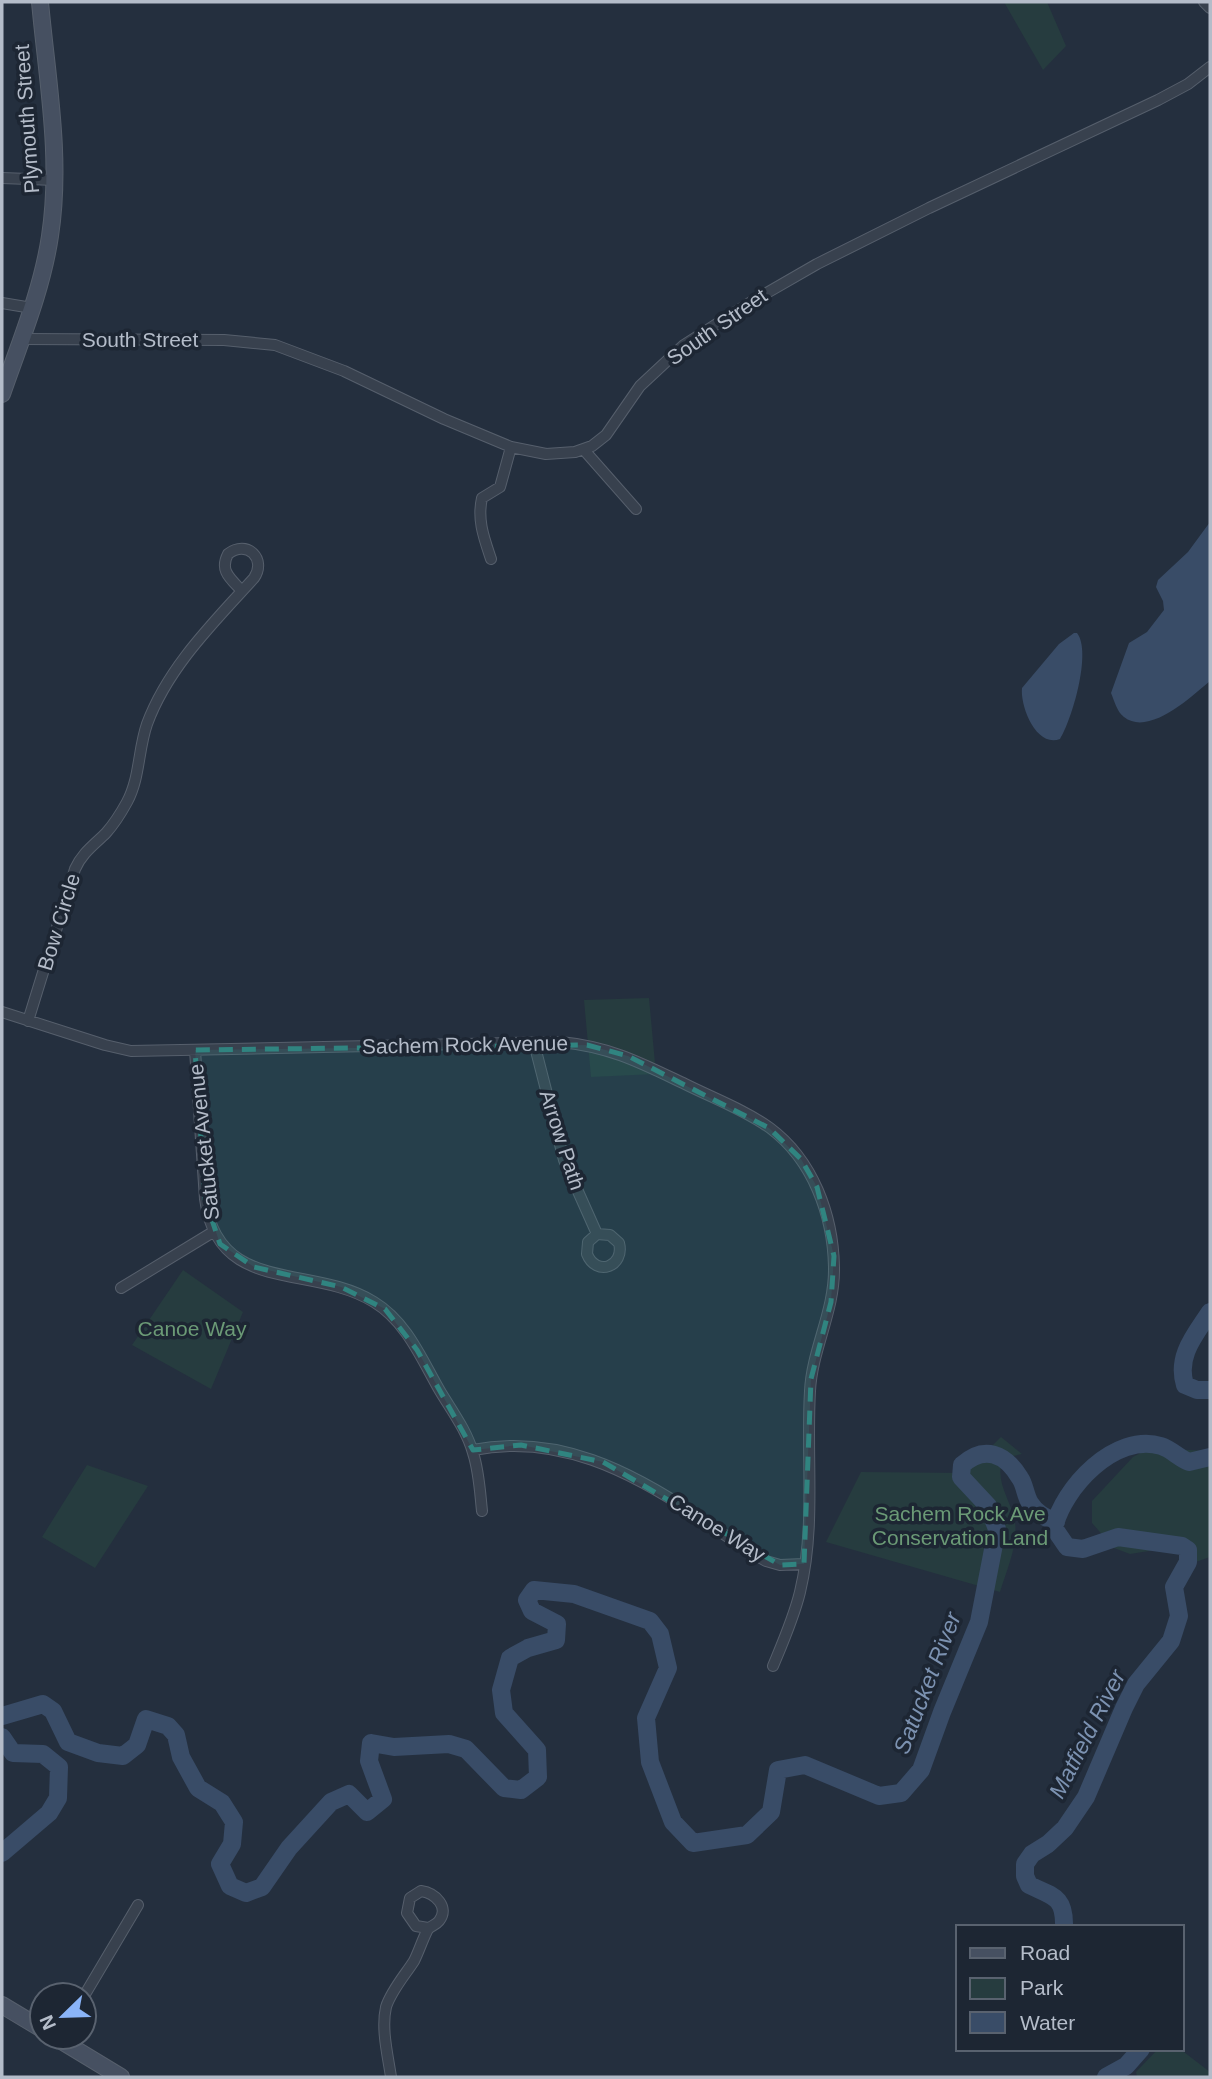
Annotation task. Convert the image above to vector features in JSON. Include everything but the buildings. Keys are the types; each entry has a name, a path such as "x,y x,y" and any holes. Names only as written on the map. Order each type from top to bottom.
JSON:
{"main road":[{"name":"Plymouth Street","path":"2,394 32,308 50,238 55,180 40,2"},
{"path":"2,2005 28,2021"},
{"path":"79,2051 121,2077"}],"street":[{"path":"1204,2 1210,8"},
{"name":"South Street","path":"22,339 210,339 275,345 359,378 444,419 511,447 546,454 584,450 613,428 640,386 669,358 699,334 751,302 793,277 929,208 1158,100 1188,84 1210,67"},
{"path":"2,178 55,180"},
{"path":"2,303 32,308"},
{"path":"491,559 481,527 480,508 482,498 500,487 511,447"},
{"path":"584,450 636,509"},
{"name":"Bow Circle","path":"28,1021 75,869 83,855 105,833 129,798 135,782 143,738 160,698 203,634 242,590"},
{"name":"Sachem Rock Avenue","path":"2,1012 118,1049 151,1051 580,1044 615,1052 769,1128 791,1148 817,1186 830,1230 834,1279 829,1314 811,1379 810,1494 804,1564 796,1607 773,1666"},
{"name":"Arrow Path","path":"534,1043 564,1160 597,1234"},
{"name":"Satucket Avenue","path":"195,1050 201,1162 208,1216 213,1232 225,1249 243,1262 341,1287 365,1296 385,1309 413,1344 473,1450 482,1511"},
{"path":"121,1288 213,1232"},
{"name":"Canoe Way","path":"473,1450 499,1445 521,1446 557,1449 587,1456 631,1475 766,1560 780,1565 804,1564"},
{"path":"93,1981 138,1905"},
{"path":"391,2077 385,2028 386,2008 419,1950 428,1928"}],"highlighted area":[{"path":"587,1045 628,1056 769,1128 801,1159 817,1187 834,1256 831,1302 811,1379 804,1564 780,1565 603,1462 521,1445 473,1450 417,1350 385,1309 341,1287 254,1267 220,1244 205,1199 195,1050"}],"green space":[{"path":"1004,2 1047,2 1066,46 1043,70"},
{"path":"649,998 656,1074 591,1077 584,1000"},
{"name":"Canoe Way","path":"183,1270 243,1312 211,1389 132,1345"},
{"name":"Sachem Rock Ave Conservation Land","path":"1001,1437 1022,1454 1013,1456 1001,1465 1001,1480 1016,1531 1000,1592 826,1542 861,1472 965,1473"},
{"path":"1150,1448 1210,1451 1210,1557 1184,1566 1182,1554 1174,1547 1130,1554 1114,1548 1092,1523 1092,1501 1133,1457"},
{"path":"87,1465 148,1486 95,1568 42,1537"},
{"path":"1156,2051 1183,2051 1210,2072 1210,2077 1137,2077 1136,2072"}],"water":[{"path":"1210,522 1210,681 1170,712 1145,722 1134,722 1122,715 1111,693 1129,643 1147,632 1164,610 1156,587 1158,580 1188,552"},
{"path":"1077,633 1081,642 1079,686 1065,730 1060,739 1051,740 1037,732 1031,724 1024,705 1022,688 1059,644"}],"waterway":[{"name":"Matfield River","path":"1210,1312 1188,1346 1183,1365 1185,1385 1197,1390 1210,1390"},
{"name":"Matfield River","path":"1064,1925 1062,1909 1056,1898 1029,1885 1025,1876 1025,1864 1032,1854 1065,1828 1086,1797 1136,1684 1171,1641 1179,1616 1174,1587 1188,1562 1188,1550 1182,1546 1118,1537 1083,1549 1067,1547 1054,1528 1059,1512 1080,1481 1109,1455 1126,1447 1144,1444 1161,1446 1189,1462 1210,1457"},
{"name":"Satucket River","path":"2,1716 43,1704 53,1711 68,1742 98,1753 123,1756 137,1745 146,1719 168,1726 176,1735 181,1757 198,1788 222,1803 234,1822 232,1844 220,1864 230,1886 246,1893 262,1887 289,1848 331,1802 349,1794 367,1812 383,1799 369,1761 371,1743 394,1747 449,1744 466,1749 504,1788 521,1790 538,1777 537,1750 504,1713 501,1690 510,1658 528,1648 556,1640 557,1624 532,1611 527,1600 534,1590 574,1594 650,1621 660,1634 668,1668 646,1718 650,1762 673,1822 693,1843 747,1835 771,1812 778,1770 805,1765 879,1796 901,1793 921,1770 979,1622 997,1529 988,1506 961,1477 962,1465 978,1455 1001,1458 1020,1478 1032,1507 1056,1522"},
{"name":"Satucket River","path":"2,1737 13,1753 43,1754 59,1767 58,1798 49,1813 2,1853"},
{"name":"Matfield River","path":"1106,2077 1126,2066 1139,2051"}]}
